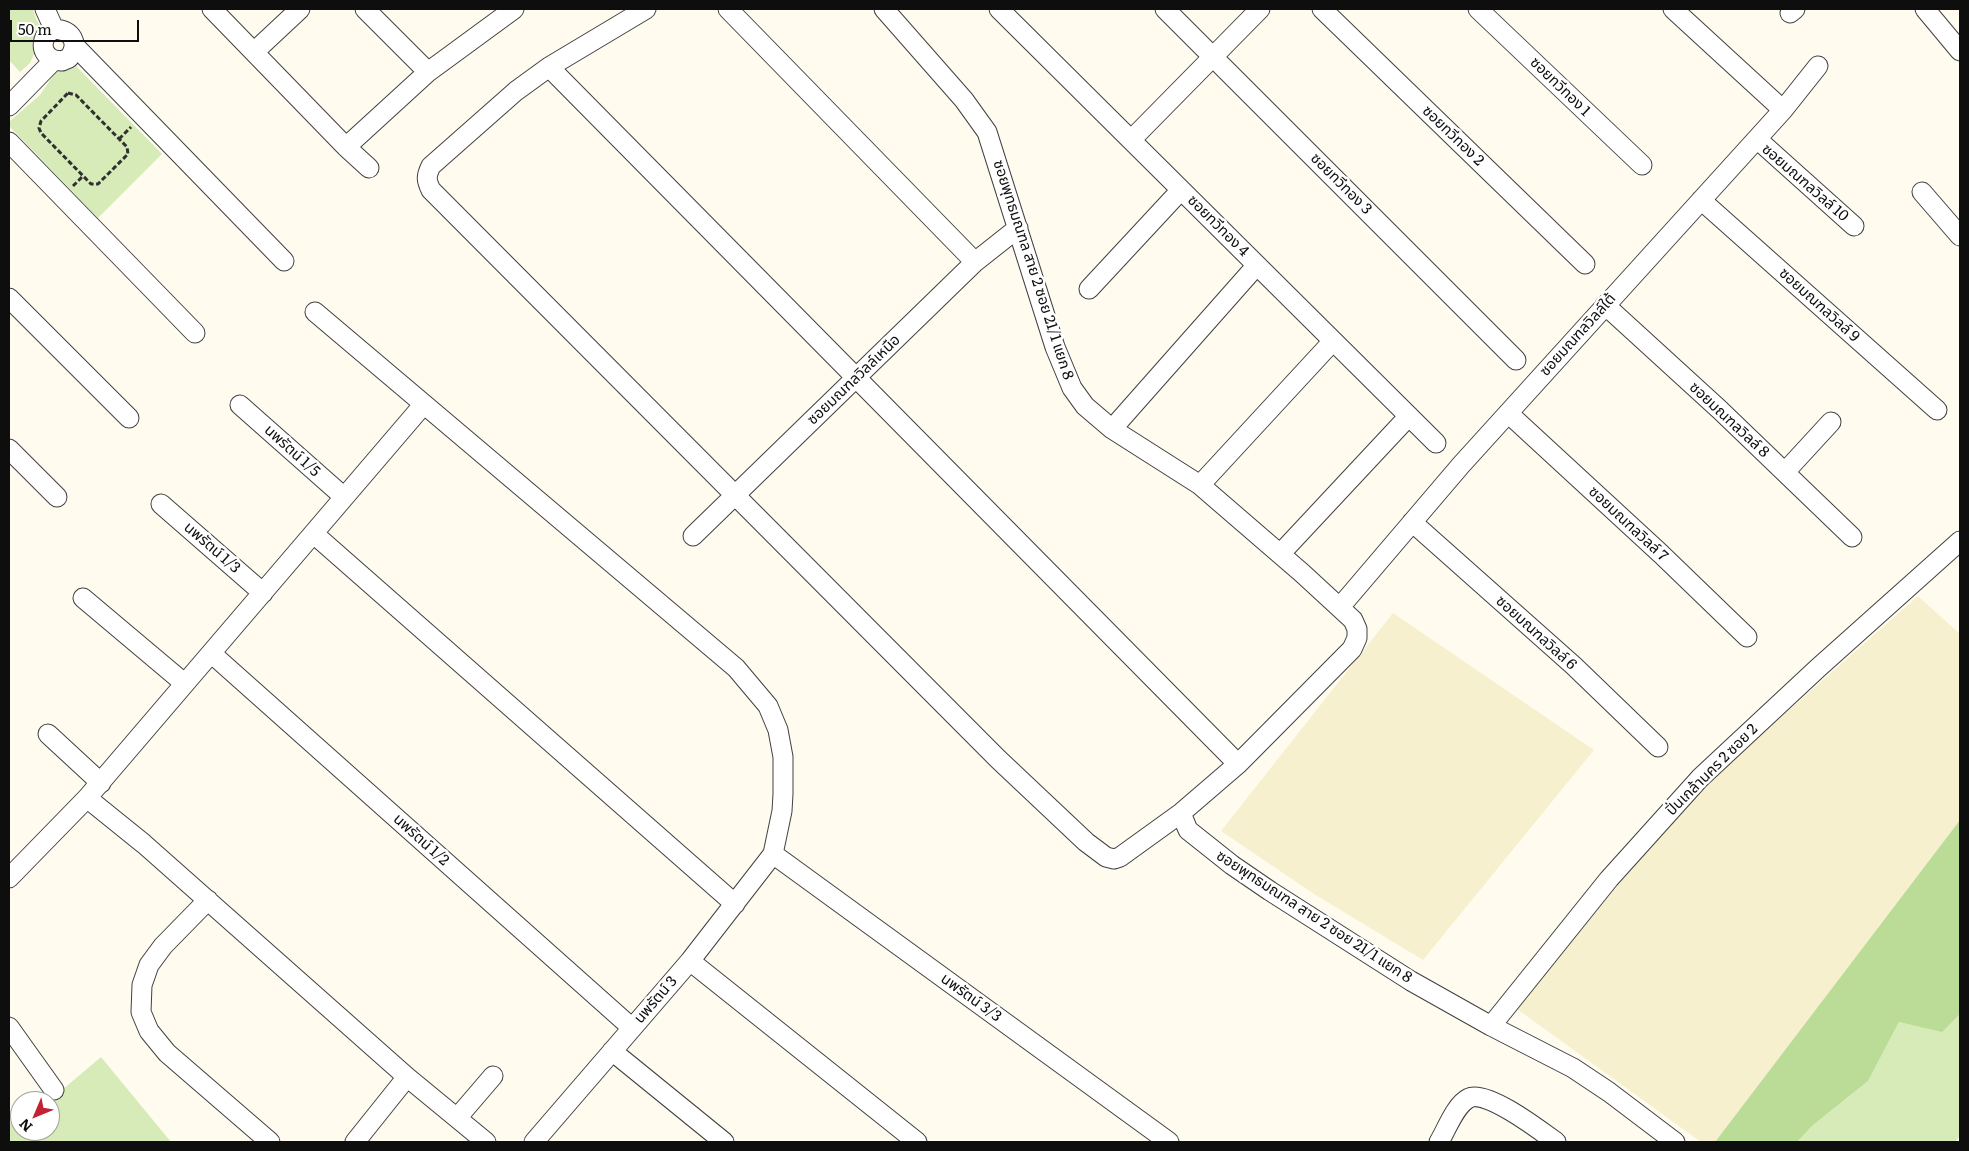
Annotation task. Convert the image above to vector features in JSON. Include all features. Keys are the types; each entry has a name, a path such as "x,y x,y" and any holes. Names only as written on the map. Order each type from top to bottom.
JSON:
{"street":[{"path":"45,9 54,29"},
{"path":"212,9 346,148 369,168"},
{"path":"254,52 300,9"},
{"path":"365,9 428,72"},
{"path":"646,9 549,67 516,91 431,166 426,174 431,190 998,759 1052,812 1097,851 1106,857 1120,858 1181,814"},
{"path":"728,9 975,262"},
{"name":"ซอยพุทธมณฑล สาย 2 ซอย 21/1 แยก 8","path":"884,9 964,100 987,132 1055,347 1072,388 1085,406 1112,429 1200,485 1281,553 1340,607 1353,620 1357,629 1352,649 1238,764 1181,814 1188,830 1239,870 1411,981 1573,1068 1610,1092 1675,1142"},
{"name":"ซอยทวีทอง 4","path":"999,9 1436,443"},
{"name":"ซอยทวีทอง 3","path":"1165,9 1516,360"},
{"path":"1132,140 1260,9"},
{"name":"ซอยทวีทอง 2","path":"1322,9 1585,264"},
{"name":"ซอยทวีทอง 1","path":"1478,9 1642,165"},
{"path":"1673,9 1783,110"},
{"path":"1925,9 1958,44"},
{"path":"346,148 428,72 506,11"},
{"path":"54,29 69,32 74,38 75,46 69,58 62,61 48,58 42,47 44,38 48,32 54,29"},
{"path":"75,46 284,261"},
{"path":"9,106 54,60"},
{"name":"ซอยมณฑลวิลล์ใต้","path":"1340,607 1508,413 1783,110 1818,66"},
{"path":"549,67 1238,764"},
{"name":"ซอยมณฑลวิลล์ 10","path":"1756,140 1854,226"},
{"path":"9,142 195,334"},
{"path":"1089,288 1181,190"},
{"path":"1922,192 1960,236"},
{"name":"ซอยมณฑลวิลล์ 9","path":"1701,200 1937,410"},
{"name":"ซอยมณฑลวิลล์เหนือ","path":"693,536 975,262 1018,228"},
{"path":"1112,429 1257,265"},
{"path":"9,298 129,418"},
{"name":"ซอยมณฑลวิลล์ 8","path":"1605,305 1852,536"},
{"path":"315,312 736,668 768,706 778,730 783,757 782,811 773,854"},
{"path":"1200,485 1333,341"},
{"path":"9,878 101,783 184,683 424,404"},
{"name":"นพรัตน์ 1/5","path":"240,405 344,497"},
{"name":"ซอยมณฑลวิลล์ 7","path":"1508,413 1662,554 1746,637"},
{"path":"1281,553 1409,416"},
{"path":"1785,472 1831,422"},
{"path":"9,448 57,497"},
{"name":"นพรัตน์ 1/3","path":"161,504 263,593"},
{"name":"ซอยมณฑลวิลล์ 6","path":"1412,522 1574,666 1658,747"},
{"path":"314,534 735,904"},
{"name":"ปิ่นเกล้านคร 2 ซอย 2","path":"1492,1026 1609,879 1700,778 1818,668 1960,541"},
{"path":"83,598 184,683"},
{"name":"นพรัตน์ 1/2","path":"211,653 632,1028"},
{"path":"48,734 101,783"},
{"path":"87,798 208,900 407,1077 486,1142"},
{"name":"นพรัตน์ 3","path":"534,1142 690,961 773,854"},
{"name":"นพรัตน์ 3/3","path":"773,854 1169,1142"},
{"path":"208,900 163,946 149,965 142,985 141,1012 149,1031 167,1053 270,1142"},
{"path":"690,961 917,1142"},
{"path":"9,1027 54,1090"},
{"path":"612,1051 724,1142"},
{"path":"457,1118 494,1076"},
{"path":"355,1142 407,1077"},
{"path":"1439,1142 1460,1106 1470,1097 1482,1096 1519,1116 1556,1142"}],"path":[{"path":"68,93 76,95 129,150 128,154 98,184 91,184 83,176 41,133 39,128 41,121 68,93"}],"shaded area":[{"path":"1918,596 1960,634 1960,820 1715,1142 1701,1142 1517,1009 1637,862 1713,777"},
{"path":"1393,613 1594,750 1423,960 1314,894 1221,831"}],"green space":[{"path":"9,9 33,9 40,26 32,43 34,54 30,63 20,72 9,60"},
{"path":"76,66 162,154 98,218 10,127 10,121 40,95 58,68"},
{"path":"1960,820 1960,1014 1942,1032 1899,1022 1868,1081 1812,1126 1797,1142 1715,1142"},
{"path":"1960,1014 1960,1136 1955,1142 1797,1142 1812,1126 1868,1081 1899,1022 1942,1031"},
{"path":"101,1057 171,1142 9,1142 9,1120 10,1141 60,1141 60,1092"}]}
